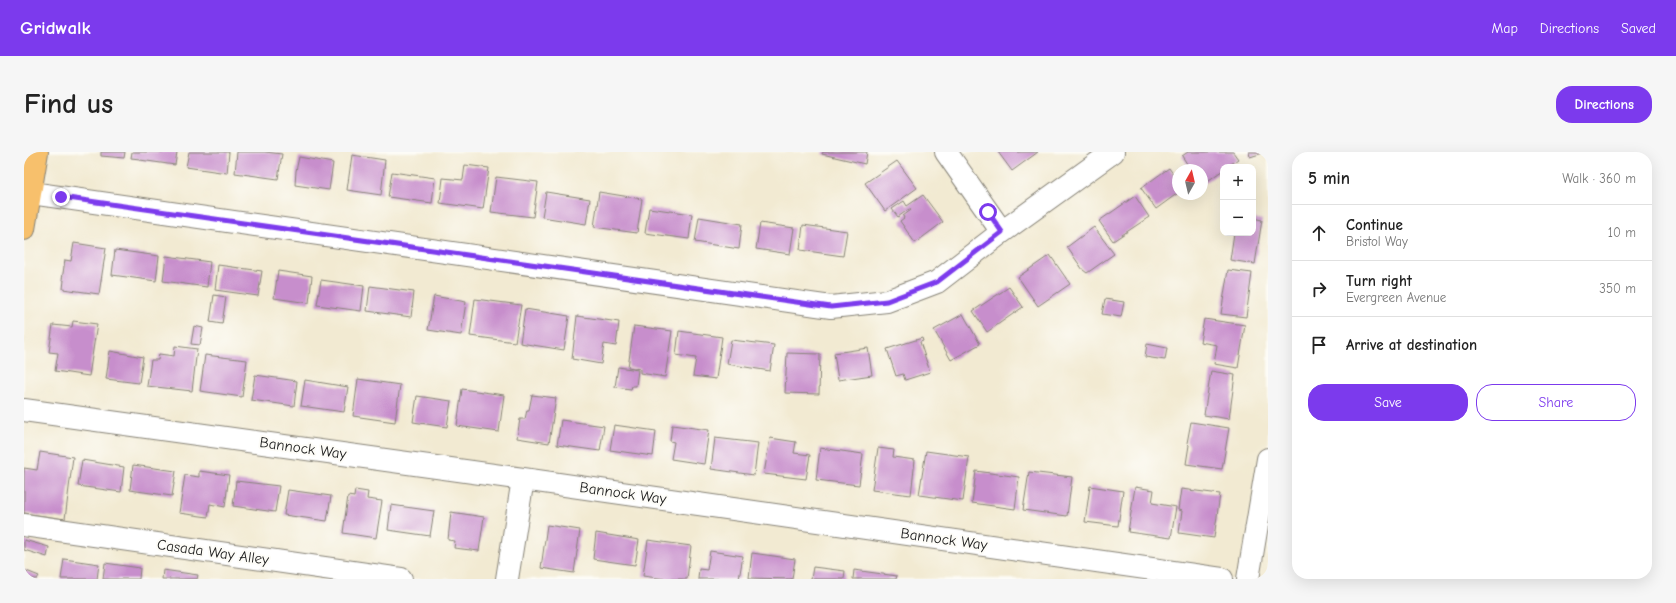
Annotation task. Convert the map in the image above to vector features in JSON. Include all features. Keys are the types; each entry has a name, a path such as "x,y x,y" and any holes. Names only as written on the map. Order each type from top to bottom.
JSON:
{"main road":[{"path":"24,229 27,192 37,152"}],"street":[{"path":"946,152 1002,232"},
{"path":"27,192 831,307 887,301 937,282 1002,232 1113,152"},
{"name":"Bannock Way","path":"24,410 523,479 1222,579"},
{"path":"1248,579 1268,460"},
{"path":"507,579 523,479"},
{"name":"Casada Way Alley","path":"24,525 401,579"}],"building":[{"path":"101,152 125,152 124,158 101,156"},
{"path":"132,152 177,152 175,165 131,158"},
{"path":"189,152 229,152 227,173 186,167"},
{"path":"237,152 265,152 282,154 278,179 235,173"},
{"path":"823,152 867,152 865,164 822,154"},
{"path":"998,152 1038,152 1012,171"},
{"path":"1188,152 1233,152 1238,159 1231,164 1220,164 1220,172 1208,181 1208,164 1187,164 1182,156"},
{"path":"1249,152 1266,152 1250,157"},
{"path":"352,155 385,160 381,195 347,190"},
{"path":"299,157 333,163 329,190 295,185"},
{"path":"897,161 917,188 885,211 865,183"},
{"path":"465,165 489,168 483,209 440,203 443,178 463,180"},
{"path":"1169,168 1172,172 1172,197 1156,209 1141,188"},
{"path":"392,172 435,178 432,203 388,197"},
{"path":"496,177 538,182 533,217 491,212"},
{"path":"546,192 590,199 586,224 542,217"},
{"path":"599,192 642,199 637,233 594,227"},
{"path":"923,195 943,222 915,243 900,221 904,218 903,216 911,210 909,209 898,217 892,209 904,201 907,206"},
{"path":"1135,196 1149,217 1113,241 1099,221"},
{"path":"649,208 692,214 689,239 645,233"},
{"path":"699,217 742,224 739,249 695,242"},
{"path":"1256,219 1262,220 1255,264 1230,260 1234,236 1256,236"},
{"path":"760,223 794,228 790,254 756,249"},
{"path":"803,225 847,231 843,256 800,250"},
{"path":"1094,227 1114,254 1087,273 1083,270 1067,247"},
{"path":"74,243 106,248 99,294 63,289 64,280 62,280 65,260 71,261"},
{"path":"115,250 159,256 156,281 112,275"},
{"path":"1050,255 1070,284 1038,306 1018,277"},
{"path":"166,256 210,262 207,287 163,281"},
{"path":"218,265 262,271 258,296 215,290"},
{"path":"1228,270 1252,273 1246,317 1221,314"},
{"path":"278,271 312,276 309,303 274,298"},
{"path":"321,280 364,286 361,311 317,305"},
{"path":"370,286 414,292 411,317 367,311"},
{"path":"1009,287 1023,307 987,332 973,311"},
{"path":"214,295 226,297 222,324 210,322"},
{"path":"434,296 466,302 461,335 428,330"},
{"path":"475,299 521,305 515,342 470,336"},
{"path":"1105,299 1124,302 1121,317 1102,314"},
{"path":"525,309 569,316 564,350 520,343"},
{"path":"963,314 980,344 951,360 934,330"},
{"path":"577,316 619,322 616,346 604,344 601,364 572,359"},
{"path":"1204,319 1245,325 1238,368 1214,364 1217,345 1200,342"},
{"path":"73,321 97,324 89,376 55,371 58,353 49,352 53,325 72,327"},
{"path":"194,326 203,328 200,345 191,344"},
{"path":"634,326 672,331 665,377 640,373 640,369 628,367"},
{"path":"679,331 722,337 716,379 693,376 696,358 676,355"},
{"path":"922,338 923,341 920,342 930,372 905,380 903,374 896,376 887,349"},
{"path":"731,340 774,345 770,371 727,364"},
{"path":"1147,344 1167,348 1165,360 1145,357"},
{"path":"175,346 197,349 192,391 147,386 151,360 158,360 159,354 174,356"},
{"path":"868,348 872,375 838,380 834,353"},
{"path":"110,351 143,357 139,383 106,379"},
{"path":"787,353 820,354 819,394 785,393"},
{"path":"205,355 247,360 242,397 200,391"},
{"path":"618,367 638,370 636,386 632,386 631,389 615,387"},
{"path":"1211,371 1235,375 1229,419 1204,415"},
{"path":"255,375 297,381 294,406 251,400"},
{"path":"358,379 400,385 395,422 353,416"},
{"path":"305,380 348,387 344,412 301,406"},
{"path":"462,389 504,395 499,432 457,426"},
{"path":"532,395 556,398 549,443 517,438 520,419 525,419 527,410 529,410"},
{"path":"417,396 451,401 447,427 413,422"},
{"path":"561,420 604,426 600,451 557,445"},
{"path":"1191,422 1229,428 1222,469 1186,464 1189,445 1187,443"},
{"path":"614,425 656,431 653,456 610,450"},
{"path":"672,425 709,430 704,464 671,459 674,442 670,441"},
{"path":"715,438 758,443 754,475 711,469"},
{"path":"770,438 796,442 794,453 810,455 806,479 764,474"},
{"path":"820,448 863,454 859,485 816,480"},
{"path":"878,448 894,450 893,457 915,460 911,495 872,490"},
{"path":"926,451 969,457 963,501 919,495"},
{"path":"40,452 73,457 65,519 24,513 24,468 37,470"},
{"path":"82,460 124,467 121,492 78,486"},
{"path":"133,465 176,471 172,496 130,490"},
{"path":"199,471 229,475 225,507 210,504 208,517 179,513 185,475 199,477"},
{"path":"976,471 1019,477 1015,509 972,503"},
{"path":"1029,472 1072,477 1067,516 1023,510"},
{"path":"236,481 279,486 275,512 233,506"},
{"path":"1090,486 1123,491 1118,526 1085,522"},
{"path":"1135,487 1154,490 1152,503 1176,507 1171,538 1128,532"},
{"path":"1181,489 1220,494 1214,538 1179,533 1182,511 1178,510"},
{"path":"288,490 331,496 327,521 284,515"},
{"path":"355,490 368,492 367,499 382,501 376,538 343,533 348,496 354,497"},
{"path":"391,505 434,511 430,536 388,530"},
{"path":"451,512 484,517 479,551 454,548 455,541 448,540"},
{"path":"547,525 580,530 574,573 541,568"},
{"path":"596,533 639,540 635,565 593,559"},
{"path":"24,540 49,547 47,557 24,550"},
{"path":"648,540 691,546 687,579 665,579 643,576"},
{"path":"710,551 743,556 739,579 698,579 699,569 707,570"},
{"path":"752,553 795,559 792,579 749,578"},
{"path":"64,559 99,564 97,579 61,579"},
{"path":"105,563 140,568 139,579 103,579"},
{"path":"813,567 845,571 844,579 811,579"},
{"path":"24,570 39,576 37,579 24,579"},
{"path":"163,570 198,575 197,579 162,579"},
{"path":"854,570 897,576 896,579 853,579"}],"route":[{"path":"61,197 831,307 887,301 937,282 1002,232 988,212"}]}
